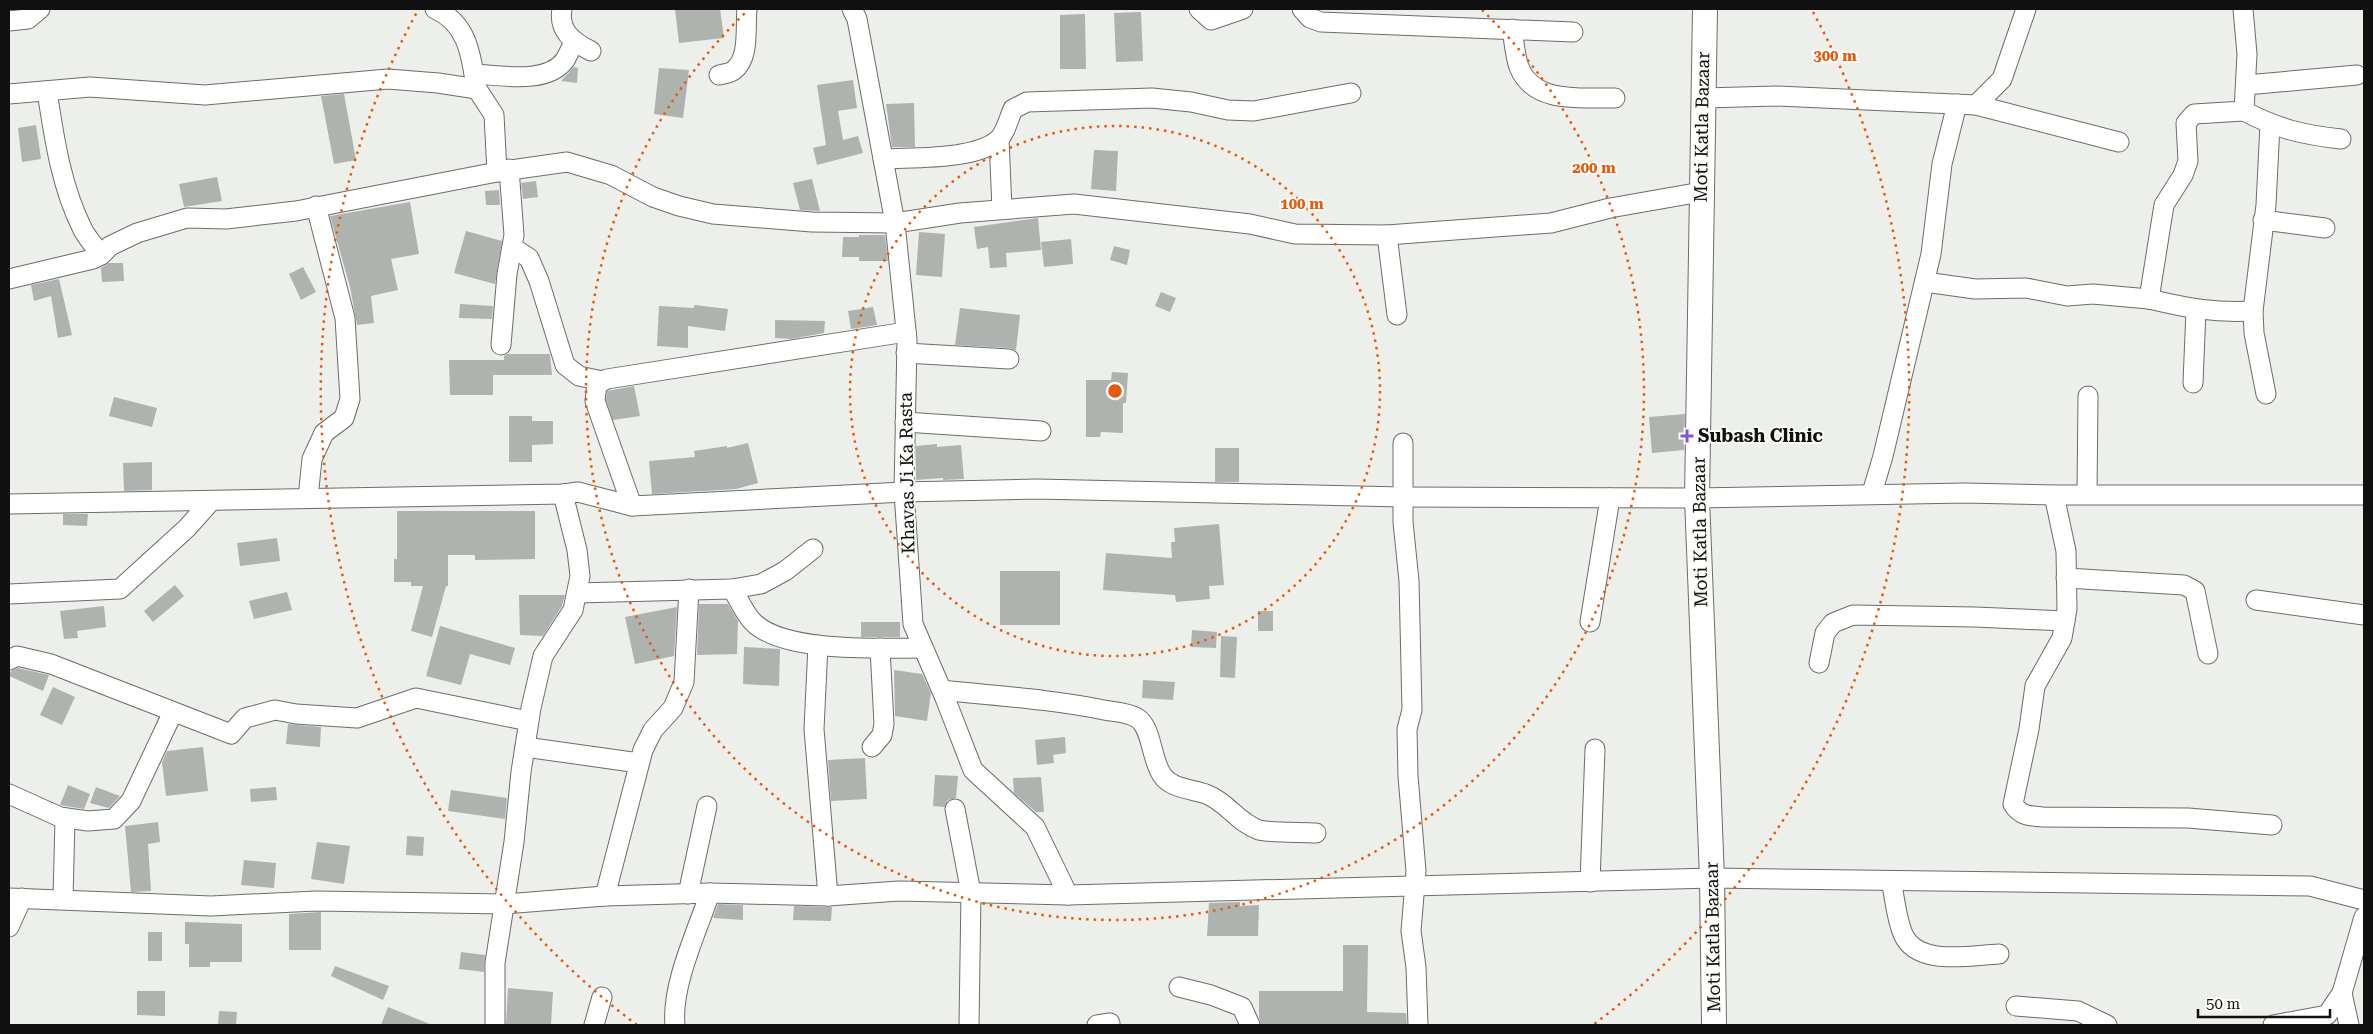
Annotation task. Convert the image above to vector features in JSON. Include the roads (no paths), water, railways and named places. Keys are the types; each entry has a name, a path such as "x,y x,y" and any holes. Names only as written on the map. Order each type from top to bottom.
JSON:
{"street":[{"path":"9,21 28,19 40,9"},
{"path":"435,9 454,19 470,50 476,82 494,115 514,235 507,274 501,345"},
{"path":"562,9 560,18 566,33 574,42 591,51"},
{"path":"719,75 733,72 741,63 744,55 747,9"},
{"name":"Khavas Ji Ka Rasta","path":"852,9 857,19 895,224 906,332 904,492 913,624 942,690 973,770 1035,827 1068,895"},
{"path":"1199,9 1211,20 1243,9"},
{"path":"1302,9 1310,18 1321,22 1573,32"},
{"name":"Moti Katla Bazaar","path":"1705,9 1697,498 1712,878 1714,1025"},
{"path":"1872,493 1931,254 1942,164 1966,104 2002,79 2026,9"},
{"path":"2244,9 2247,54 2244,111"},
{"path":"1512,29 1520,68 1534,87 1552,95 1615,98"},
{"path":"9,94 90,87 206,94 388,79 438,83 476,82 544,74 564,61 574,42"},
{"path":"2246,84 2357,75"},
{"path":"47,91 54,136 67,189 84,230 101,255"},
{"path":"1002,209 1000,139 1013,109 1027,102 1152,98 1191,102 1228,110 1254,111 1351,93"},
{"path":"1704,98 1776,96 1966,104 2119,142"},
{"path":"2148,299 2164,205 2183,175 2188,161 2186,123 2194,114 2244,111 2270,124 2303,135 2341,139"},
{"path":"2266,394 2254,333 2253,311 2266,205 2270,124"},
{"path":"883,159 969,153 983,150 1000,139"},
{"path":"9,280 101,255 110,246 137,233 187,218 226,219 296,211 503,170 567,162 611,175 653,197 713,214 812,222 895,224 1002,209 1074,204 1250,224 1295,234 1387,235 1551,223 1610,208 1701,192"},
{"path":"308,498 312,459 324,433 344,418 350,399 345,318 316,206"},
{"path":"2263,220 2325,228"},
{"path":"1387,235 1397,315"},
{"path":"512,247 529,258 539,281 565,364 579,376 602,381"},
{"path":"1925,282 1975,289 2026,288 2067,296 2092,294 2148,299 2196,310 2222,312 2253,311"},
{"path":"2194,383 2196,310"},
{"path":"632,506 595,401 597,384 607,378 906,332"},
{"path":"906,353 1009,359"},
{"path":"2087,494 2088,396"},
{"path":"905,422 1041,431"},
{"path":"1403,443 1403,522 1410,581 1412,710 1407,729 1408,776 1416,871 1411,931 1416,967 1418,1025"},
{"path":"9,504 563,494 578,492 613,503 632,506 904,492 1036,489 1403,497 1610,498 1697,498 1872,493 2364,495"},
{"path":"495,1025 495,963 505,904 528,721 543,656 573,610 580,576 577,550 563,494"},
{"path":"2054,495 2066,550 2065,621 2062,638 2035,686 2029,729 2013,804 2017,812 2043,817 2188,818 2272,825"},
{"path":"1590,622 1610,498"},
{"path":"9,594 120,589 187,528 211,501"},
{"path":"577,593 732,589 761,584 785,571 813,549"},
{"path":"2066,578 2184,585 2195,592 2206,634 2208,654"},
{"path":"605,896 643,750 653,730 673,708 684,682 689,589"},
{"path":"732,589 753,622 768,632 802,643 845,648 923,648"},
{"path":"2256,600 2364,615"},
{"path":"1819,662 1825,633 1833,622 1853,616 1975,617 2065,621"},
{"path":"818,645 814,728 828,896"},
{"path":"872,747 882,735 884,724 880,648"},
{"path":"9,660 17,656 51,664 231,734 245,718 275,710 296,714 358,718 416,698 528,721"},
{"path":"942,690 1082,706 1135,716 1142,721 1147,729 1155,764 1163,778 1174,785 1208,794 1248,826 1262,831 1316,833"},
{"path":"9,794 65,818 88,821 114,819 131,801 172,712"},
{"path":"525,747 639,763"},
{"path":"1590,882 1594,749"},
{"path":"688,894 707,806"},
{"path":"955,809 971,893 969,1025"},
{"path":"64,900 65,818"},
{"path":"9,927 15,898 212,906 316,901 505,904 605,896 710,893 828,896 899,891 1068,895 1712,878 2310,886 2364,900"},
{"path":"1891,881 1903,934 1914,948 1928,954 1947,956 2000,954"},
{"path":"675,1025 674,1011 678,986 710,893"},
{"path":"2273,1025 2327,1015 2342,993 2364,917"},
{"path":"1179,987 1211,994 1242,1007 1250,1025"},
{"path":"2342,993 2348,1025"},
{"path":"594,1025 602,997"},
{"path":"2016,1006 2078,1011 2108,1025"}],"place":[{"name":"Subash Clinic","path":"1687,436"}]}
